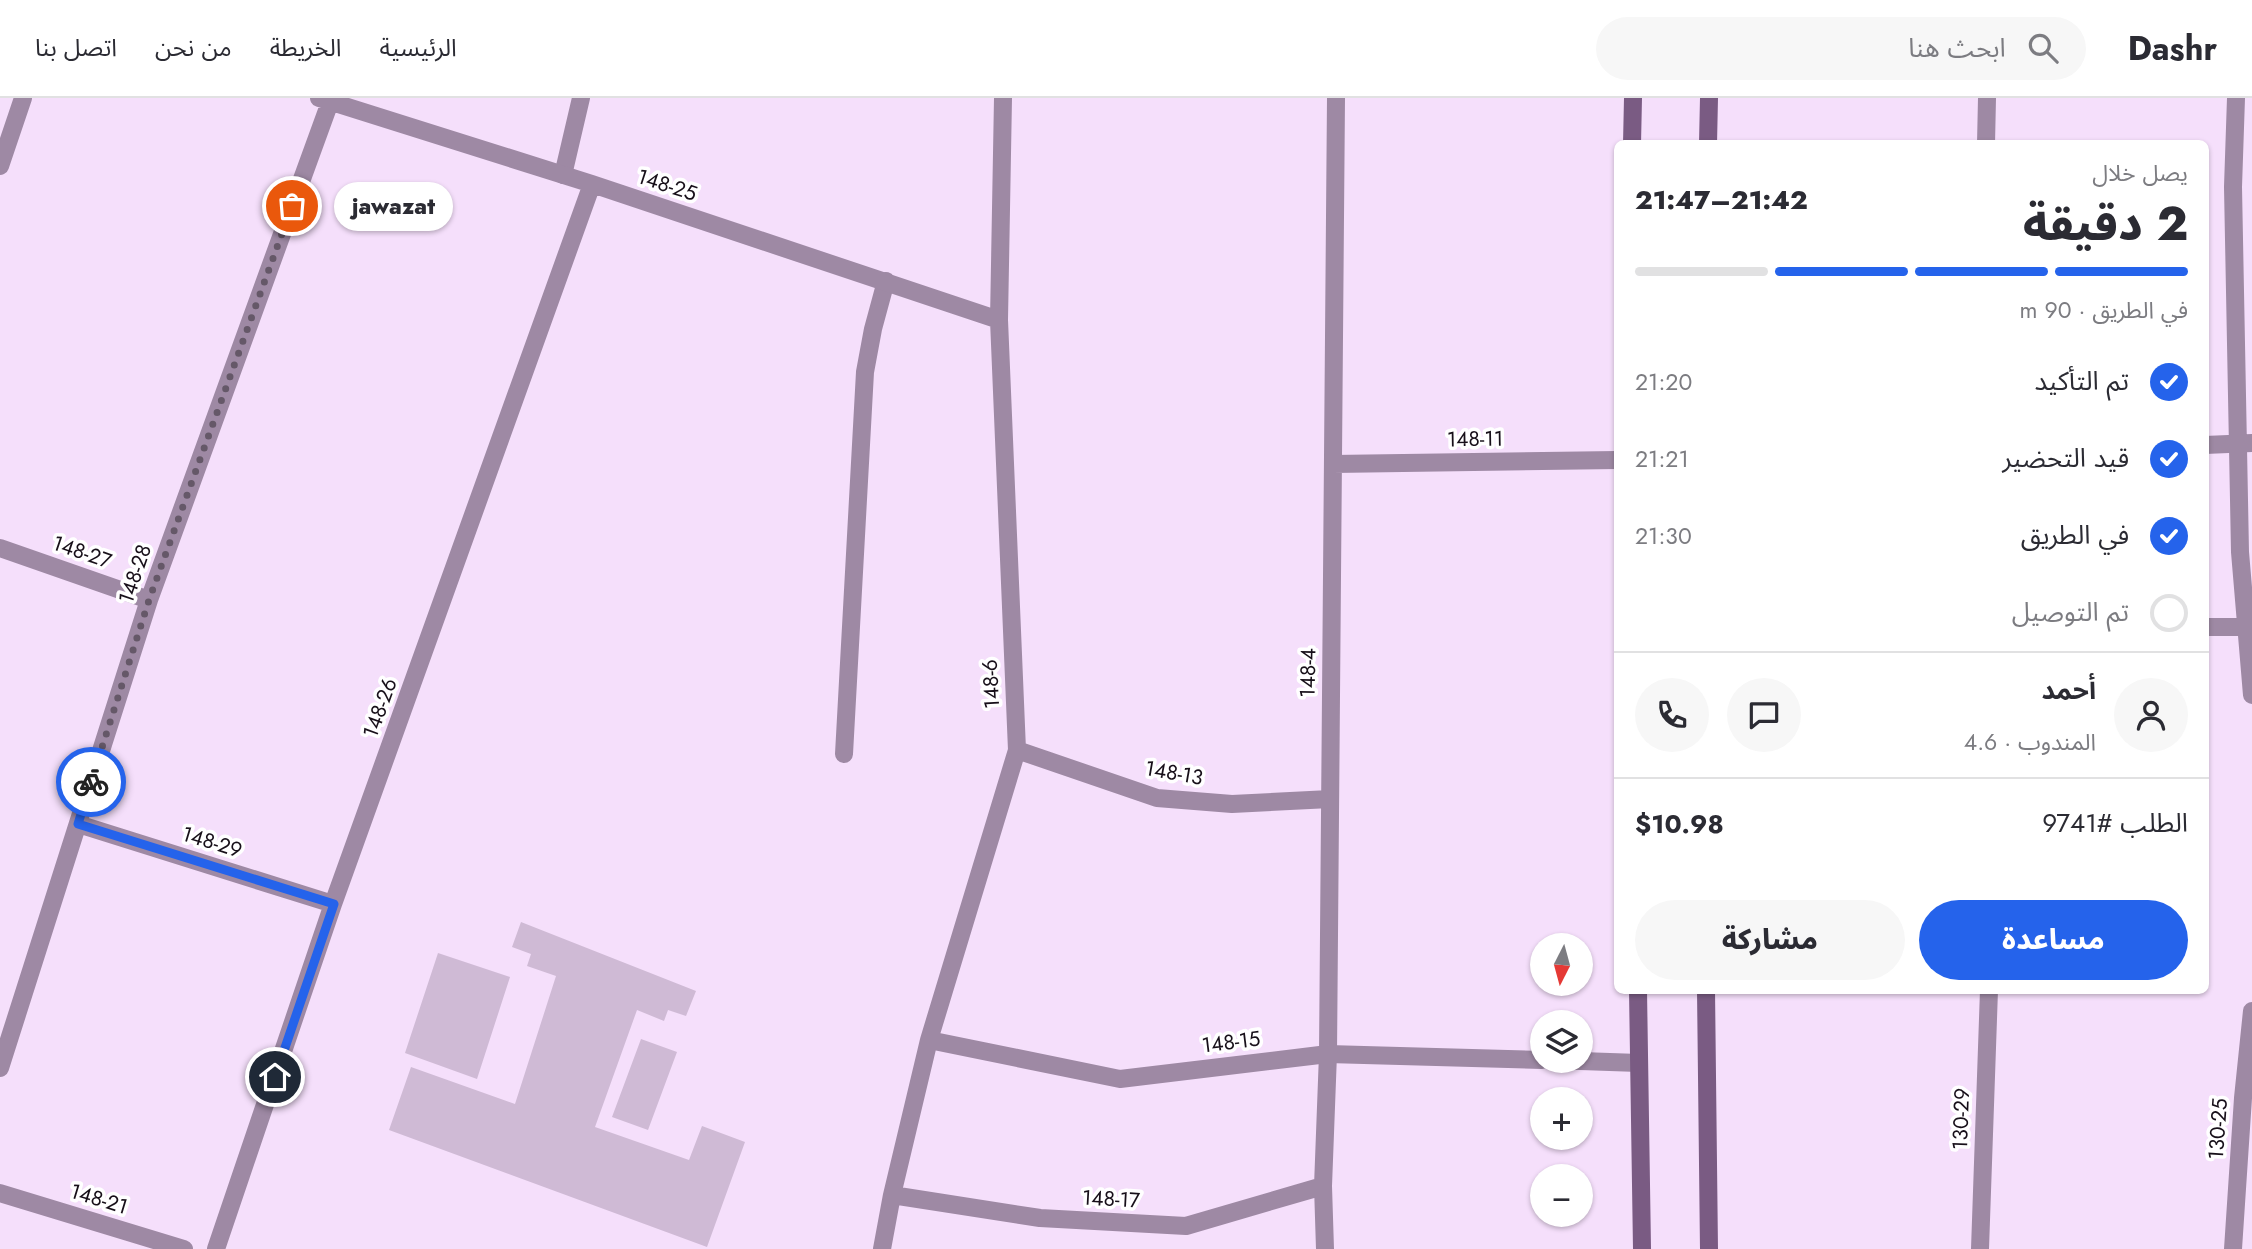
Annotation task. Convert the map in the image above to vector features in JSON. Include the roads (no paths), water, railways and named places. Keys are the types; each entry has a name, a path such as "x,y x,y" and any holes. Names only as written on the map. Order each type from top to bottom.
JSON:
{"street":[{"path":"0,166 23,98"},
{"path":"563,175 581,98"},
{"name":"148-6","path":"882,1249 929,1040 1017,750 999,320 1003,98"},
{"name":"148-4","path":"1325,1249 1323,1186 1328,1054 1336,98"},
{"path":"1632,140 1633,98"},
{"path":"1707,140 1709,98"},
{"path":"1986,140 1987,98"},
{"path":"2236,98 2233,187 2245,443 2240,552 2249,627 2252,695"},
{"name":"148-25","path":"324,100 592,184 999,320"},
{"name":"148-28","path":"0,1068 149,600 324,100"},
{"name":"148-26","path":"216,1249 334,904 592,184"},
{"path":"844,754 865,372 886,281"},
{"path":"2209,445 2245,443"},
{"name":"148-11","path":"1333,464 1614,460"},
{"name":"148-27","path":"0,548 149,600"},
{"path":"2209,627 2249,627"},
{"name":"148-13","path":"1017,750 1157,798 1232,804 1330,799"},
{"name":"148-29","path":"78,824 334,904"},
{"path":"1638,994 1642,1249"},
{"path":"1706,994 1709,1249"},
{"name":"130-29","path":"1980,1249 1989,994"},
{"name":"130-25","path":"2234,1249 2243,1098 2252,1012"},
{"name":"148-15","path":"929,1040 1120,1079 1328,1054 1530,1060"},
{"path":"1593,1061 1639,1063"},
{"name":"148-17","path":"892,1195 1040,1218 1186,1226 1323,1186"},
{"name":"148-21","path":"0,1193 184,1249"}],"place":[{"name":"jawazat","path":"292,206"}]}
